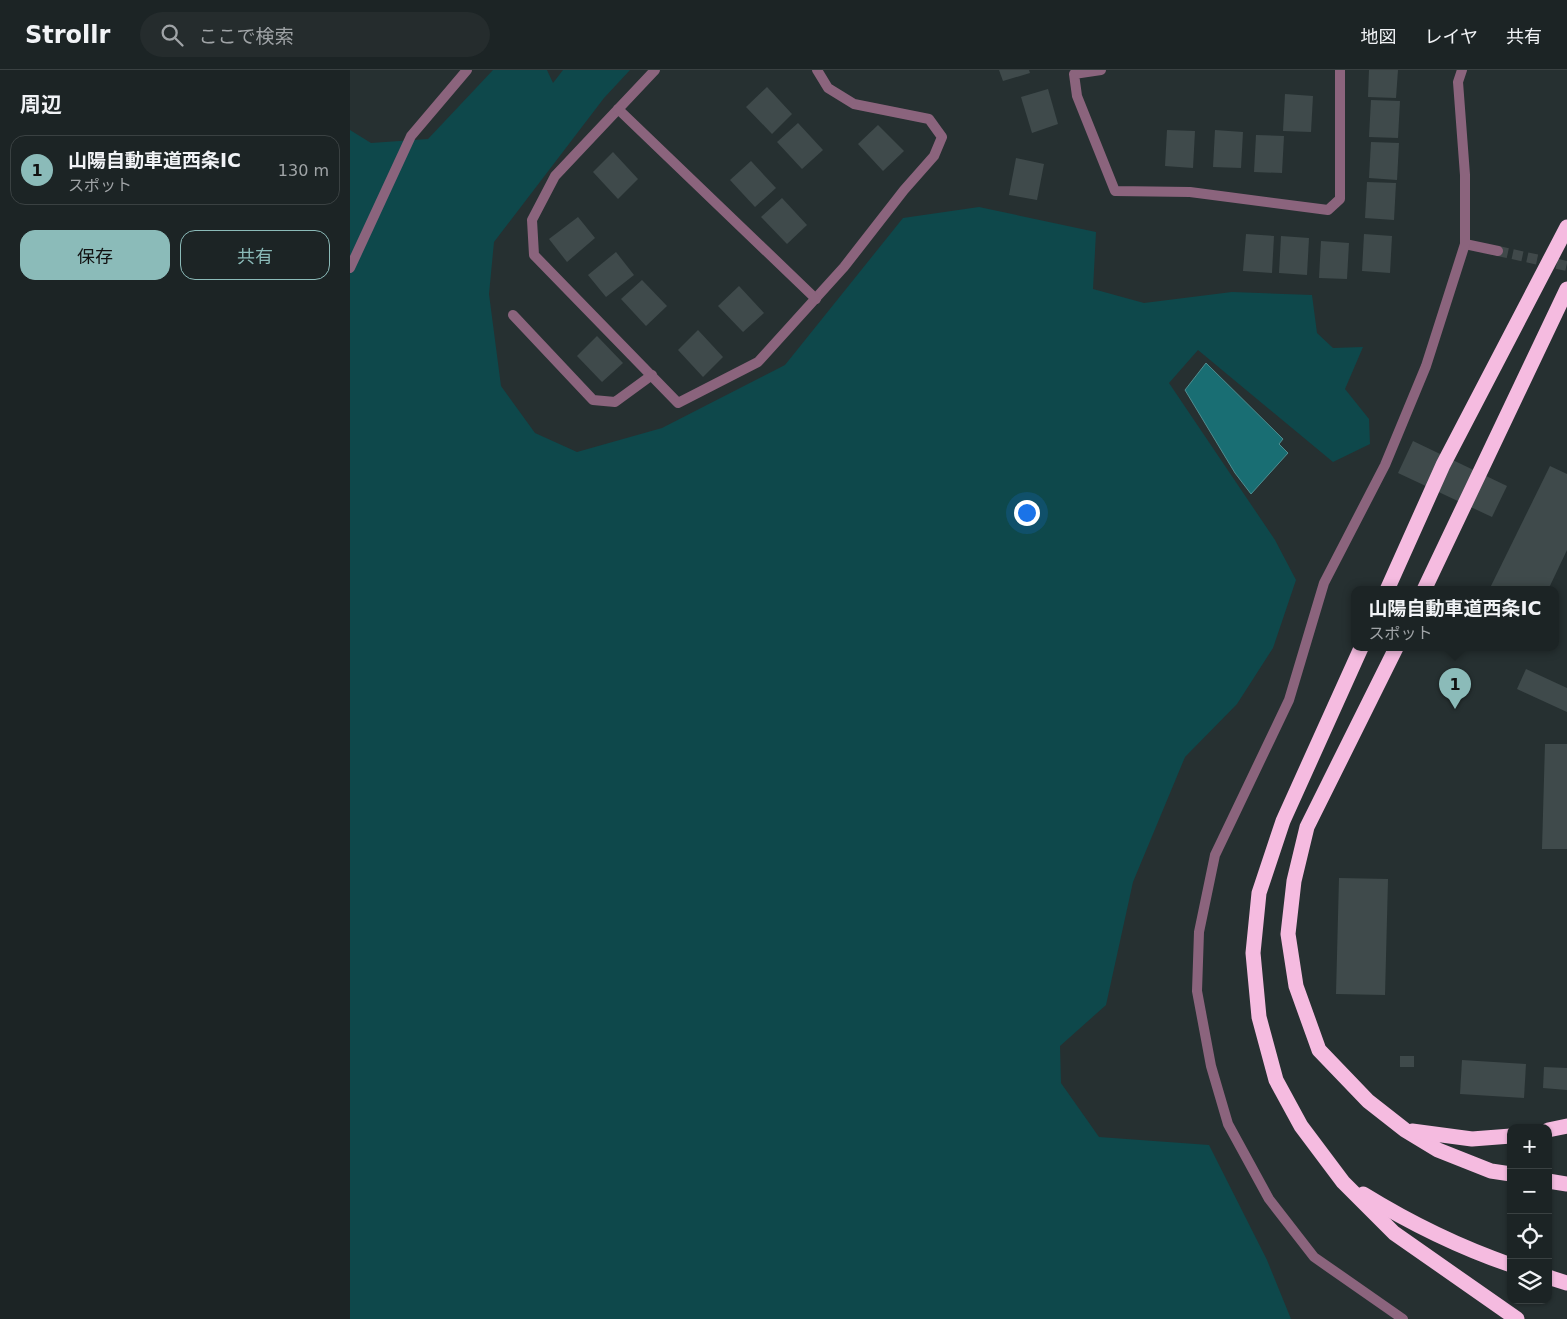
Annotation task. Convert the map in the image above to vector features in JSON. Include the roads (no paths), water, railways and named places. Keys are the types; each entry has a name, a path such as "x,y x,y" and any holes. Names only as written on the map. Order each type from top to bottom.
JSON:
{"highway":[{"path":"1389,586 1443,465 1567,228"},
{"path":"1426,586 1567,289"},
{"path":"1360,651 1283,821 1259,893 1252,953 1259,1017 1276,1080 1301,1126 1343,1182 1394,1233 1517,1319"},
{"path":"1395,651 1307,827 1294,881 1288,934 1296,986 1319,1050 1368,1101 1405,1130 1438,1150 1491,1171 1507,1173"},
{"path":"1552,1129 1567,1126"},
{"path":"1405,1130 1472,1139 1507,1136"},
{"path":"1343,1182 1406,1220 1480,1254 1507,1264"},
{"path":"1552,1182 1567,1184"},
{"path":"1552,1278 1567,1283"}],"street":[{"path":"350,268 410,136 467,70"},
{"path":"655,70 555,176 532,220 534,255 678,403 758,362 844,267 904,190 934,156 942,137 929,119 854,104 828,88 817,70"},
{"path":"1101,70 1074,74 1077,96 1115,191 1190,192 1328,210 1340,198 1340,70"},
{"path":"1403,1319 1314,1257 1268,1199 1228,1124 1211,1066 1197,991 1199,932 1215,855 1289,700 1324,584 1385,465 1426,366 1465,244 1465,175 1458,82 1462,70"},
{"path":"618,109 816,298"},
{"path":"1465,244 1498,251"},
{"path":"513,315 593,400 615,402 652,375"}],"tunnel":[{"path":"1498,251 1567,266"}],"place":[{"name":"山陽自動車道西条IC","path":"1455,709"}]}
